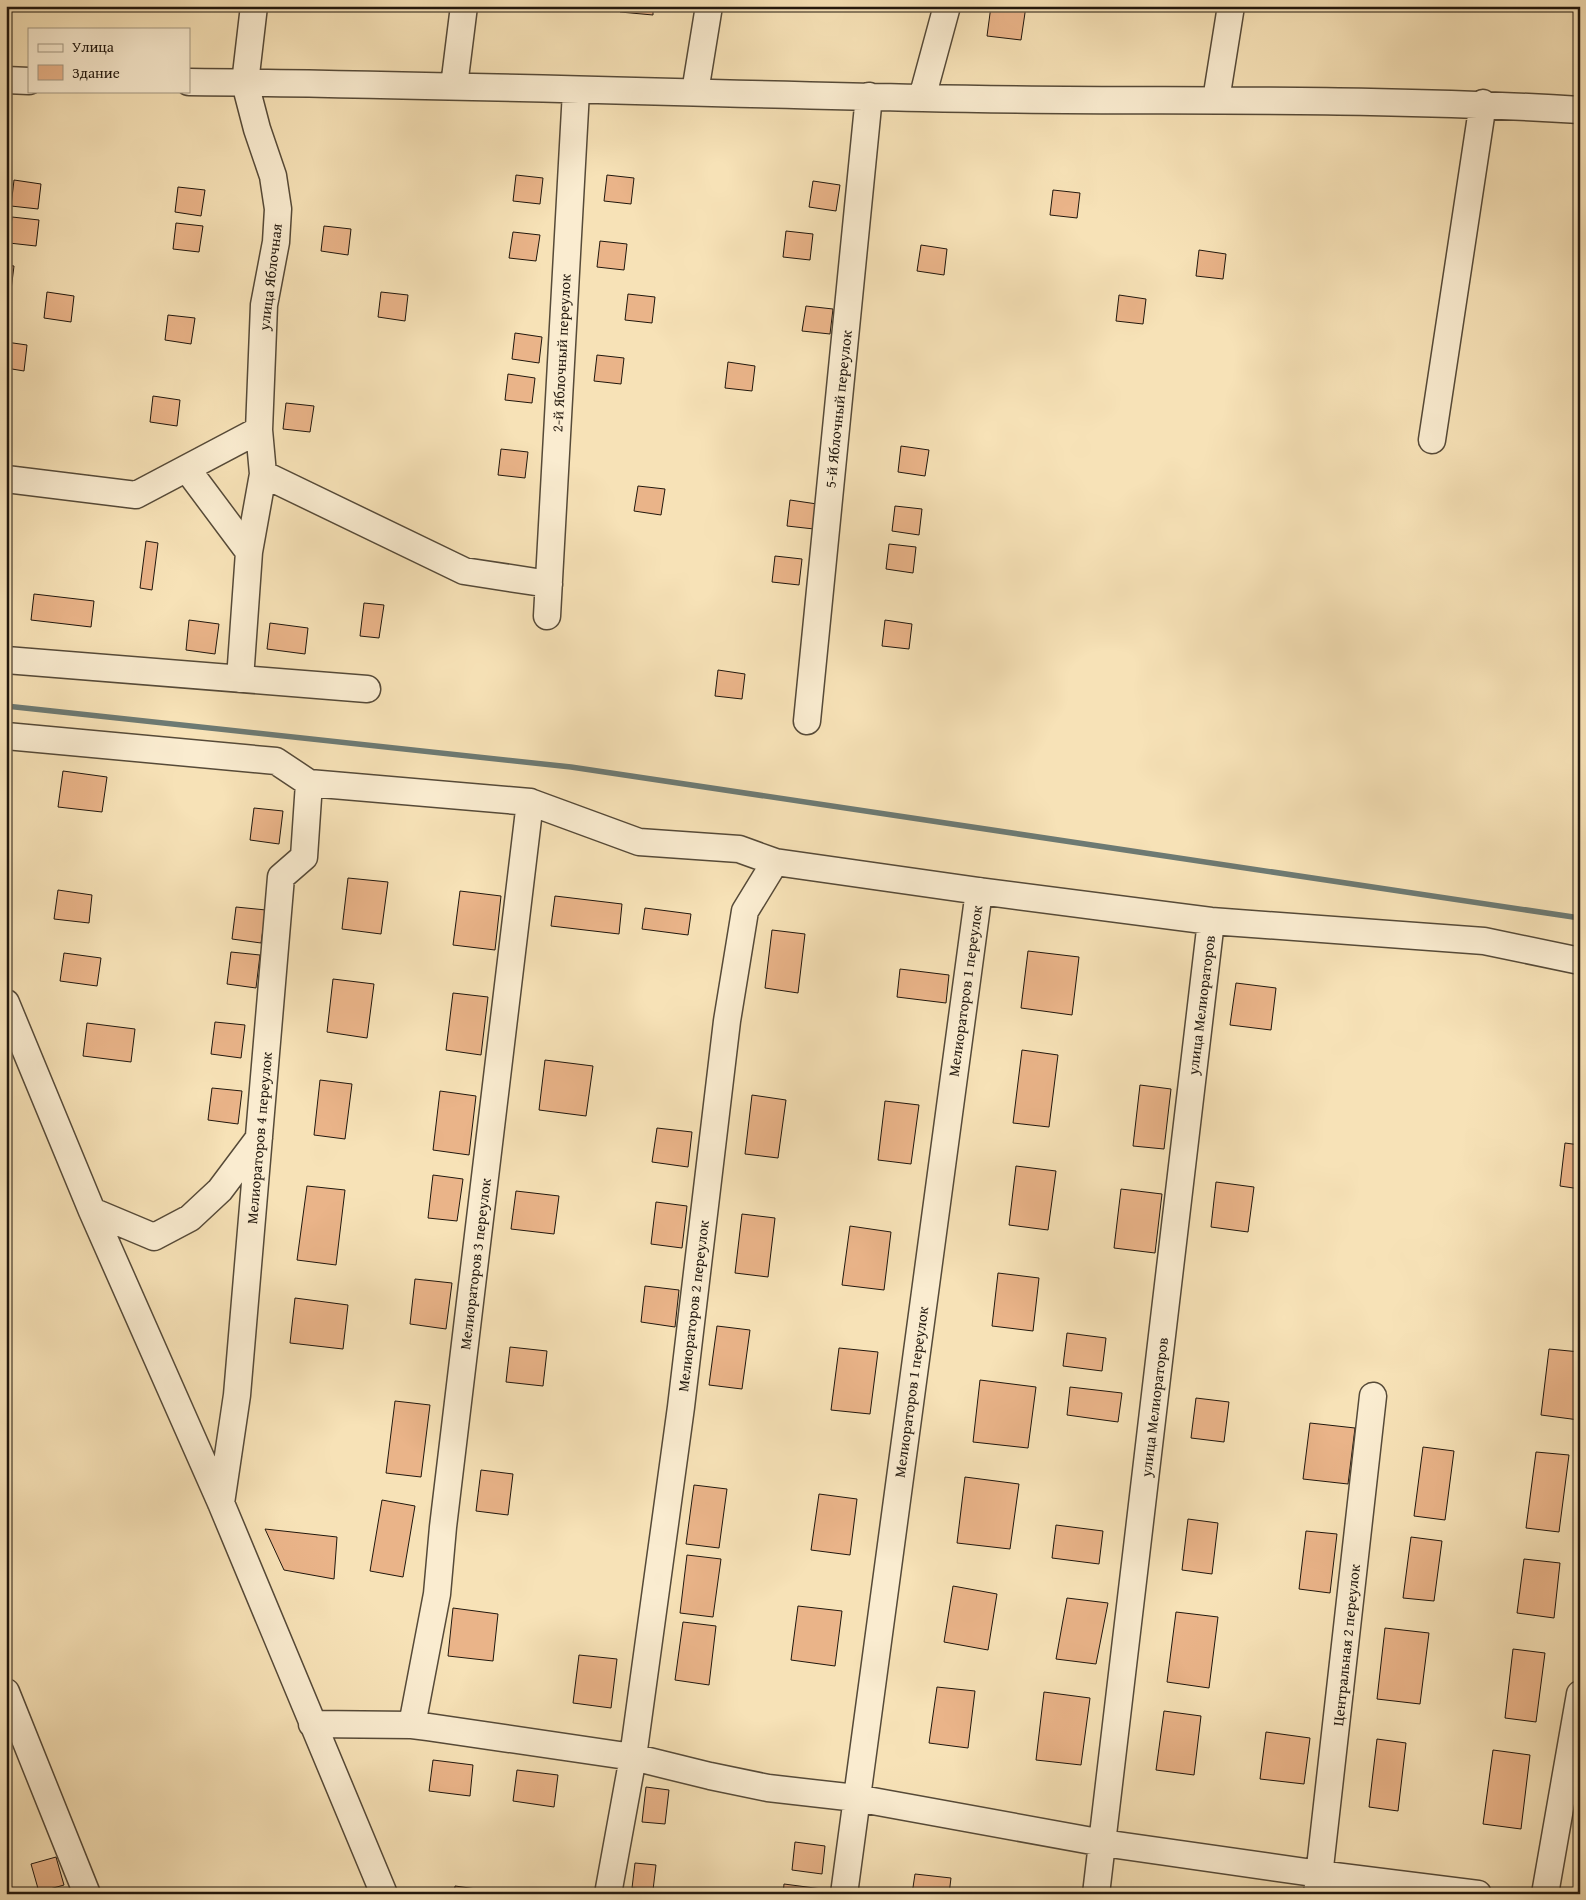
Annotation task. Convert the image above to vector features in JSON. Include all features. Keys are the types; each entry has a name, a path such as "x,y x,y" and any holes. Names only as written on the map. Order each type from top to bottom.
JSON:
{"street":[{"name":"улица Яблочная","path":"240,679 249,552 263,474 260,430 264,305 276,242 278,209 274,176 257,129 245,83 254,6"},
{"path":"454,86 464,6"},
{"path":"695,92 709,6"},
{"path":"922,98 947,6"},
{"path":"1216,100 1231,6"},
{"path":"6,80 28,81"},
{"path":"190,82 454,86 576,91 922,98 1483,104 1580,110"},
{"name":"2-й Яблочный переулок","path":"547,616 576,91"},
{"name":"5-й Яблочный переулок","path":"807,721 870,96"},
{"path":"1432,440 1483,104"},
{"path":"6,479 136,495 260,430"},
{"path":"187,469 249,552"},
{"path":"263,474 464,571 549,584"},
{"path":"6,660 367,690"},
{"path":"6,736 276,761 309,783 530,802 639,842 739,849 775,862 1211,921 1484,941 1580,961"},
{"name":"Мелиораторов 4 переулок","path":"221,1503 238,1395 281,877 304,857 309,783"},
{"name":"Мелиораторов 3 переулок","path":"412,1725 437,1594 443,1527 530,802"},
{"name":"Мелиораторов 2 переулок","path":"608,1894 633,1758 681,1407 726,1021 745,911 775,862"},
{"name":"Мелиораторов 1 переулок","path":"844,1894 979,891"},
{"name":"улица Мелиораторов","path":"1096,1894 1211,921"},
{"path":"6,1003 92,1211 221,1503 384,1894"},
{"path":"92,1211 154,1237 190,1218 220,1190 259,1138"},
{"name":"Центральная 2 переулок","path":"1319,1884 1373,1396"},
{"path":"6,1692 87,1894"},
{"path":"1544,1894 1580,1694"},
{"path":"312,1724 412,1725 633,1758 768,1788 856,1798 1319,1884 1478,1894"}],"building":[{"path":"621,6 653,6 653,15 620,12"},
{"path":"991,6 1026,6 1021,40 987,36"},
{"path":"516,175 543,178 540,204 513,201"},
{"path":"607,175 634,178 631,204 604,201"},
{"path":"14,180 41,184 38,209 11,206"},
{"path":"813,181 840,185 836,211 809,207"},
{"path":"178,187 205,190 201,216 175,212"},
{"path":"1053,190 1080,193 1077,218 1050,215"},
{"path":"12,217 39,220 36,246 9,243"},
{"path":"176,223 203,226 199,252 173,249"},
{"path":"324,226 351,229 348,255 321,251"},
{"path":"786,231 813,234 810,260 783,257"},
{"path":"513,232 540,235 536,261 509,258"},
{"path":"600,241 627,244 624,270 597,267"},
{"path":"921,245 947,249 944,275 917,271"},
{"path":"1199,250 1226,254 1223,279 1196,276"},
{"path":"6,265 14,266 8,314 6,314"},
{"path":"47,292 74,296 71,322 44,318"},
{"path":"381,292 408,295 405,321 378,317"},
{"path":"628,294 655,297 652,323 625,320"},
{"path":"1119,295 1146,299 1143,324 1116,321"},
{"path":"806,306 833,309 830,334 802,331"},
{"path":"168,315 195,318 191,344 165,340"},
{"path":"515,333 542,337 539,363 512,359"},
{"path":"6,342 27,345 24,371 6,368"},
{"path":"597,355 624,358 621,384 594,381"},
{"path":"728,362 755,366 752,391 725,388"},
{"path":"508,374 535,378 532,403 505,400"},
{"path":"153,396 180,400 177,426 150,422"},
{"path":"286,403 314,406 310,432 283,429"},
{"path":"901,446 929,450 925,476 898,472"},
{"path":"501,449 528,452 525,478 498,475"},
{"path":"638,486 665,489 661,515 634,511"},
{"path":"790,500 817,504 814,529 787,526"},
{"path":"895,506 922,509 919,535 892,531"},
{"path":"146,541 158,543 152,590 140,588"},
{"path":"889,544 916,547 913,573 886,569"},
{"path":"775,556 802,559 799,585 772,582"},
{"path":"34,594 94,601 91,627 31,620"},
{"path":"364,603 384,605 379,638 360,636"},
{"path":"189,620 219,624 215,654 186,650"},
{"path":"885,620 912,624 909,649 882,646"},
{"path":"270,623 308,628 305,654 267,649"},
{"path":"718,670 745,674 742,699 715,696"},
{"path":"63,771 107,777 102,812 58,807"},
{"path":"254,808 283,811 279,844 250,840"},
{"path":"348,878 388,882 381,934 342,929"},
{"path":"58,890 92,895 89,923 54,919"},
{"path":"460,891 501,896 495,950 453,945"},
{"path":"555,896 622,904 619,934 551,926"},
{"path":"236,907 266,910 261,943 232,939"},
{"path":"645,908 691,914 688,935 642,929"},
{"path":"772,930 805,934 798,993 765,988"},
{"path":"1028,951 1079,957 1072,1015 1021,1008"},
{"path":"231,952 260,955 256,988 227,984"},
{"path":"64,953 101,958 97,986 60,981"},
{"path":"900,969 949,975 946,1003 897,997"},
{"path":"333,979 374,984 367,1038 327,1032"},
{"path":"1236,983 1276,988 1271,1030 1230,1025"},
{"path":"453,993 488,997 481,1055 446,1050"},
{"path":"215,1022 245,1025 241,1058 211,1054"},
{"path":"87,1023 135,1029 131,1062 83,1056"},
{"path":"1022,1050 1058,1055 1049,1127 1013,1123"},
{"path":"545,1060 593,1066 586,1116 539,1110"},
{"path":"320,1080 352,1084 345,1139 314,1135"},
{"path":"1140,1085 1171,1089 1164,1149 1133,1146"},
{"path":"212,1088 242,1091 238,1124 208,1120"},
{"path":"440,1091 476,1096 469,1155 433,1150"},
{"path":"752,1095 786,1100 778,1158 745,1154"},
{"path":"885,1101 919,1105 911,1164 878,1160"},
{"path":"657,1128 692,1132 688,1167 652,1162"},
{"path":"1565,1143 1580,1145 1580,1189 1560,1186"},
{"path":"1016,1166 1056,1171 1048,1230 1009,1225"},
{"path":"433,1175 463,1179 457,1221 428,1218"},
{"path":"1216,1182 1254,1187 1248,1232 1211,1227"},
{"path":"307,1186 345,1190 336,1265 297,1260"},
{"path":"1121,1189 1162,1194 1155,1253 1114,1248"},
{"path":"516,1191 559,1196 554,1234 511,1229"},
{"path":"656,1202 687,1206 682,1248 651,1244"},
{"path":"742,1214 775,1218 768,1277 735,1273"},
{"path":"850,1226 891,1232 884,1290 842,1285"},
{"path":"998,1273 1039,1278 1033,1331 992,1326"},
{"path":"415,1279 452,1283 446,1329 410,1324"},
{"path":"645,1286 679,1290 675,1327 641,1322"},
{"path":"295,1298 348,1305 343,1349 290,1343"},
{"path":"717,1326 750,1330 742,1389 709,1385"},
{"path":"1067,1333 1106,1338 1102,1371 1063,1366"},
{"path":"510,1347 547,1351 543,1386 506,1382"},
{"path":"839,1348 878,1352 870,1414 831,1410"},
{"path":"1549,1349 1580,1352 1579,1420 1541,1415"},
{"path":"980,1380 1036,1387 1028,1448 973,1442"},
{"path":"1070,1387 1122,1393 1118,1422 1067,1415"},
{"path":"1196,1398 1229,1402 1224,1442 1191,1438"},
{"path":"395,1401 430,1405 421,1477 386,1473"},
{"path":"1310,1423 1355,1428 1348,1484 1303,1479"},
{"path":"1423,1447 1454,1451 1445,1520 1414,1516"},
{"path":"1536,1452 1569,1455 1559,1532 1526,1528"},
{"path":"481,1470 513,1474 508,1515 476,1511"},
{"path":"965,1477 1019,1484 1010,1549 957,1543"},
{"path":"694,1485 727,1489 719,1548 686,1544"},
{"path":"819,1494 857,1499 850,1555 811,1550"},
{"path":"382,1500 415,1506 403,1577 370,1571"},
{"path":"1188,1519 1218,1523 1212,1574 1182,1570"},
{"path":"1056,1525 1103,1531 1099,1564 1052,1558"},
{"path":"265,1529 337,1537 334,1579 284,1570"},
{"path":"1306,1531 1337,1534 1330,1593 1299,1589"},
{"path":"1411,1537 1442,1541 1434,1601 1403,1598"},
{"path":"687,1555 721,1559 713,1617 680,1613"},
{"path":"1524,1559 1560,1563 1554,1618 1517,1613"},
{"path":"953,1586 997,1594 988,1650 944,1642"},
{"path":"1067,1598 1108,1603 1096,1664 1056,1659"},
{"path":"798,1606 842,1611 835,1666 791,1660"},
{"path":"453,1608 498,1614 493,1661 448,1656"},
{"path":"1176,1612 1218,1617 1209,1688 1167,1682"},
{"path":"683,1622 716,1626 709,1685 675,1680"},
{"path":"1385,1628 1429,1633 1420,1704 1377,1699"},
{"path":"1513,1649 1545,1653 1536,1722 1505,1718"},
{"path":"579,1655 617,1659 611,1708 573,1703"},
{"path":"937,1687 975,1691 968,1748 929,1743"},
{"path":"1044,1692 1090,1698 1081,1765 1036,1760"},
{"path":"1164,1711 1201,1716 1194,1775 1156,1770"},
{"path":"1266,1732 1310,1738 1304,1784 1260,1779"},
{"path":"1377,1739 1406,1743 1398,1811 1369,1807"},
{"path":"1493,1750 1530,1755 1521,1829 1483,1824"},
{"path":"433,1760 473,1765 470,1796 429,1791"},
{"path":"517,1770 558,1775 554,1807 513,1801"},
{"path":"646,1787 669,1790 665,1824 642,1822"},
{"path":"795,1842 825,1846 822,1874 792,1870"},
{"path":"56,1857 64,1885 39,1892 31,1864"},
{"path":"635,1863 656,1865 653,1890 632,1888"},
{"path":"915,1874 951,1878 949,1894 912,1894"},
{"path":"784,1884 822,1889 822,1894 783,1894"},
{"path":"455,1886 506,1893 506,1894 454,1894"}],"waterway":[{"path":"6,706 571,767 1580,918"}]}
